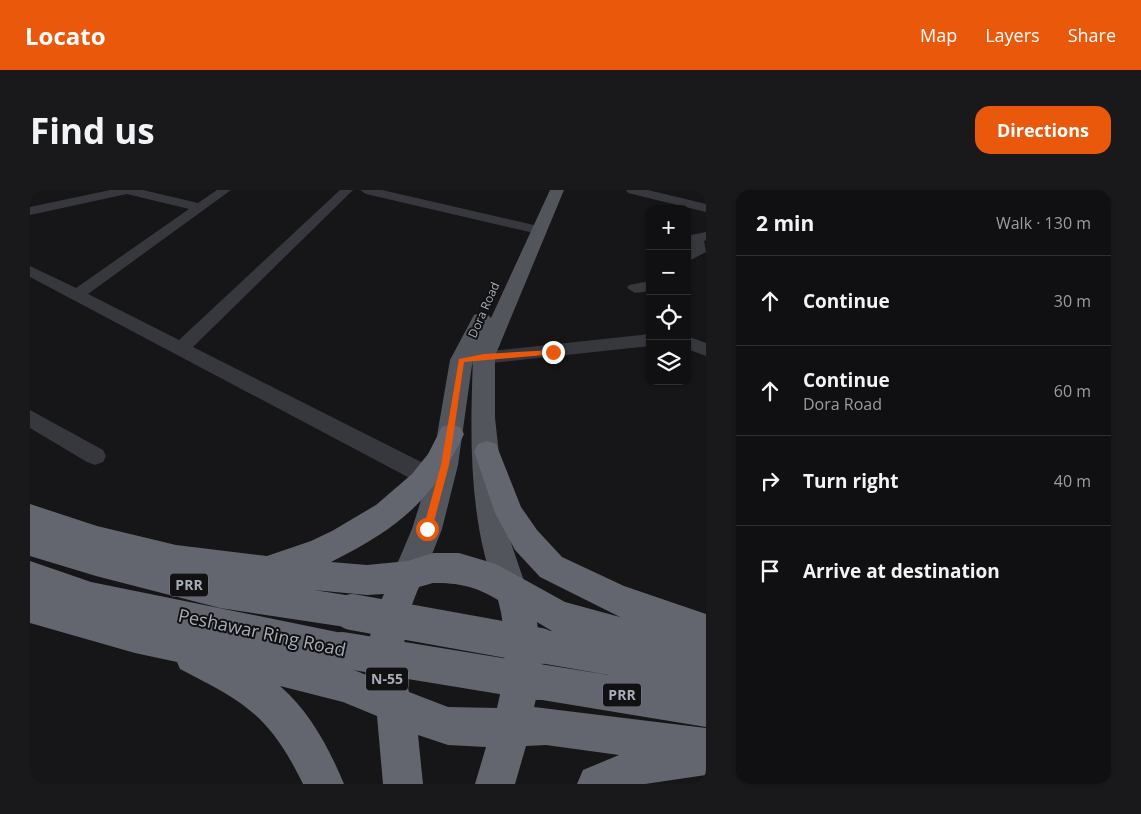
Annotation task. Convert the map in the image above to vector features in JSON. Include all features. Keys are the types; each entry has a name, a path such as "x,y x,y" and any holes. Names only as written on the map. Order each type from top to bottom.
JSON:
{"highway":[{"path":"262,570 297,562 334,546 368,527 436,470 451,434"},
{"path":"487,451 509,513 526,540 550,566 618,600 706,631"},
{"path":"30,517 97,540 176,559 262,570 367,580 408,576 433,568 459,568 486,575 559,617 621,634 706,646"},
{"name":"Peshawar Ring Road","path":"30,542 96,562 220,592 352,612 706,673"},
{"name":"Peshawar Ring Road","path":"30,576 92,598 342,650 706,708"},
{"name":"N-55","path":"403,784 398,728 386,676 387,633 396,602 408,576"},
{"path":"495,784 512,726 520,686 522,649 520,622 511,590"},
{"path":"30,607 160,641 343,684 391,702 418,716 448,726 479,728 546,726 706,747"},
{"path":"160,641 252,688 283,715 309,752 324,784"},
{"path":"597,784 645,764 706,756"}],"main road":[{"name":"Dora Road","path":"451,434 452,410 461,360 530,228 538,190"},
{"path":"511,590 493,534 483,418 484,356 530,228 557,190"},
{"name":"N-55","path":"408,576 427,529 436,470"}],"street":[{"path":"30,211 127,190 202,208"},
{"path":"77,295 226,190"},
{"path":"181,348 347,190"},
{"path":"366,190 530,228"},
{"path":"632,190 700,207 706,191"},
{"path":"691,256 699,251 696,238 706,236"},
{"path":"30,271 181,348 436,470"},
{"path":"461,360 484,356 553,352 646,340"},
{"path":"691,344 706,350"},
{"path":"30,418 95,456"}],"route":[{"path":"427,529 445,465 461,360 484,356 553,352"}]}
